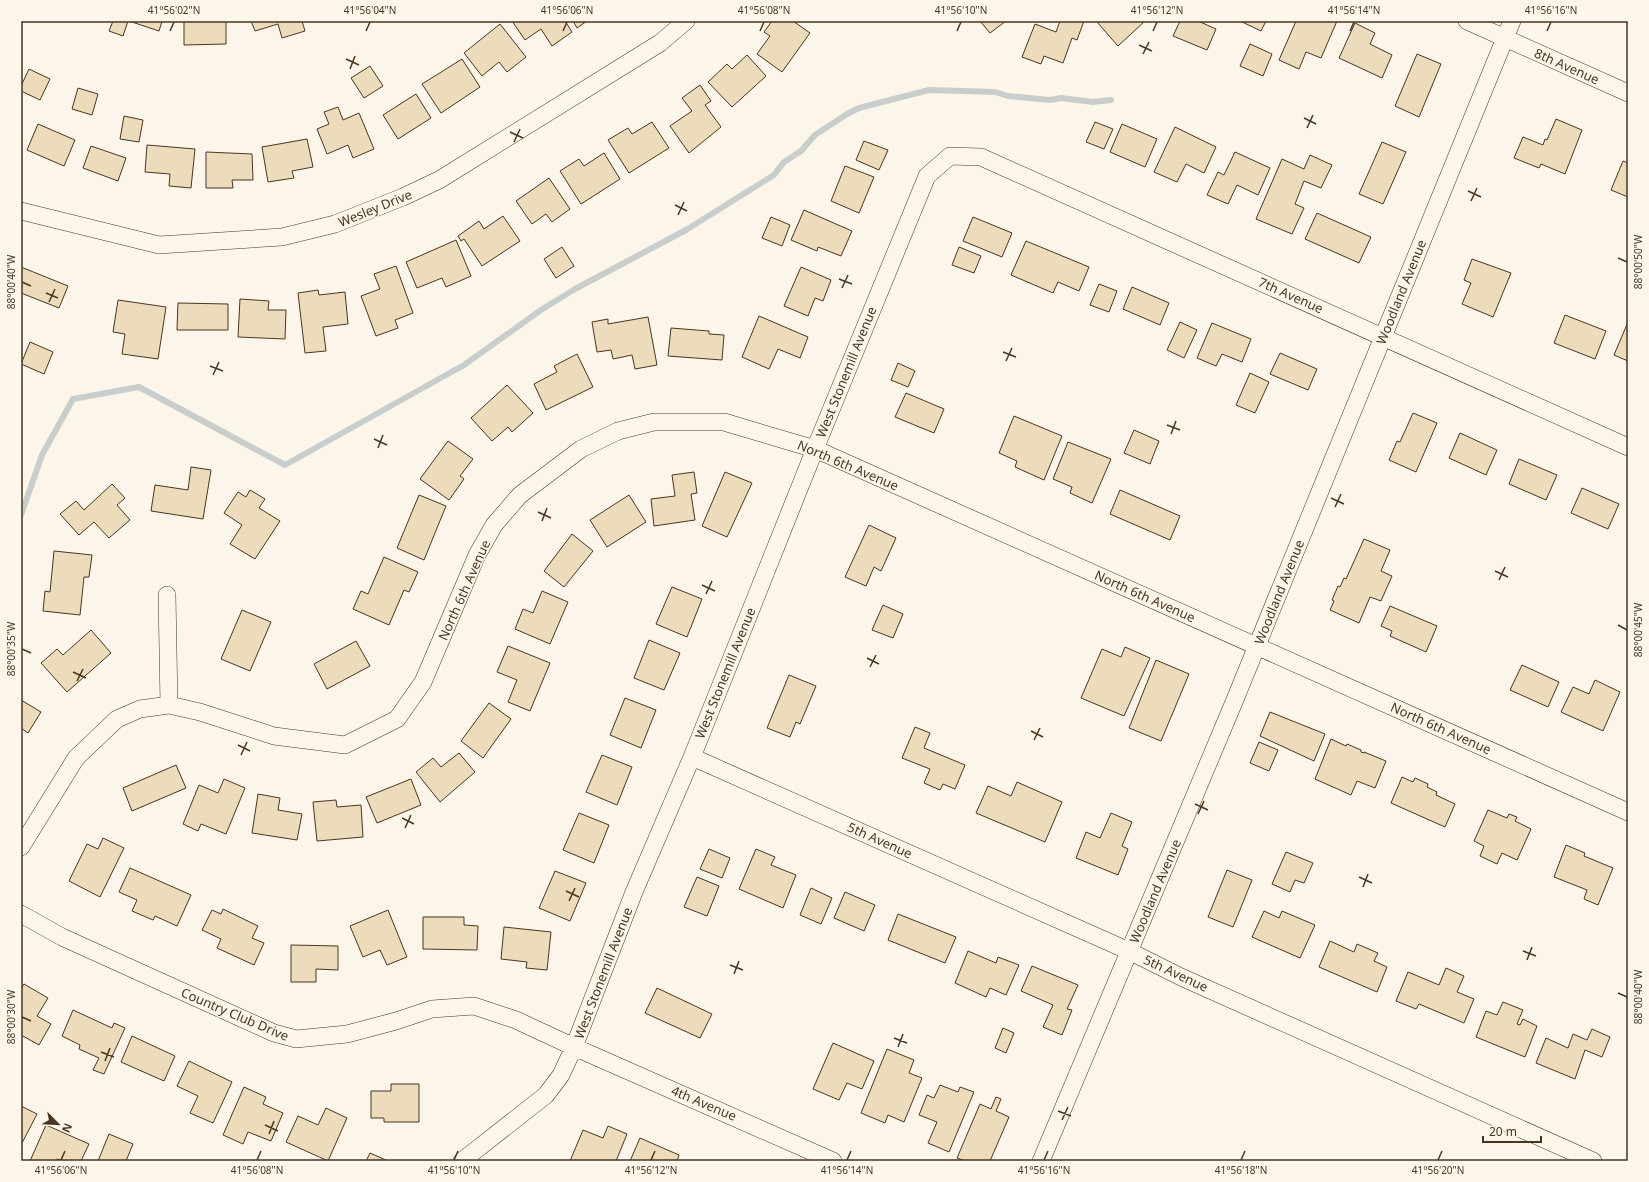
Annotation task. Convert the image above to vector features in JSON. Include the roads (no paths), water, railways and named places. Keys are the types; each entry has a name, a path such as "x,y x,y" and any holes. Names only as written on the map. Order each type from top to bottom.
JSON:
{"street":[{"name":"Wesley Drive","path":"21,211 159,245 282,237 335,224 403,198 439,180 660,43 686,21"},
{"name":"8th Avenue","path":"1467,21 1628,93"},
{"name":"Woodland Avenue","path":"1041,1161 1257,646 1512,21"},
{"name":"7th Avenue","path":"950,156 981,157 1628,447"},
{"name":"West Stonemill Avenue","path":"462,1161 546,1095 561,1075 574,1047 634,892 692,757 815,449 927,176 950,156"},
{"name":"North 6th Avenue","path":"21,846 76,758 117,719 140,709 169,705 200,712 274,736 345,746 397,719 423,682 477,555 494,525 520,495 580,449 618,432 654,422 724,422 815,449 1628,812"},
{"path":"167,595 169,705"},
{"name":"5th Avenue","path":"692,757 1130,951 1182,977 1593,1161"},
{"name":"Country Club Drive","path":"21,914 62,937 274,1033 296,1039 347,1034 396,1021 432,1009 474,1006 516,1020 574,1047"},
{"name":"4th Avenue","path":"574,1047 833,1161"}],"waterway":[{"path":"21,515 42,455 73,399 139,387 285,465 464,365 541,310 575,289 686,230 774,175 784,162 801,151 815,135 859,108 929,90 995,92 1008,96 1050,100 1061,98 1093,102 1111,100"}]}
